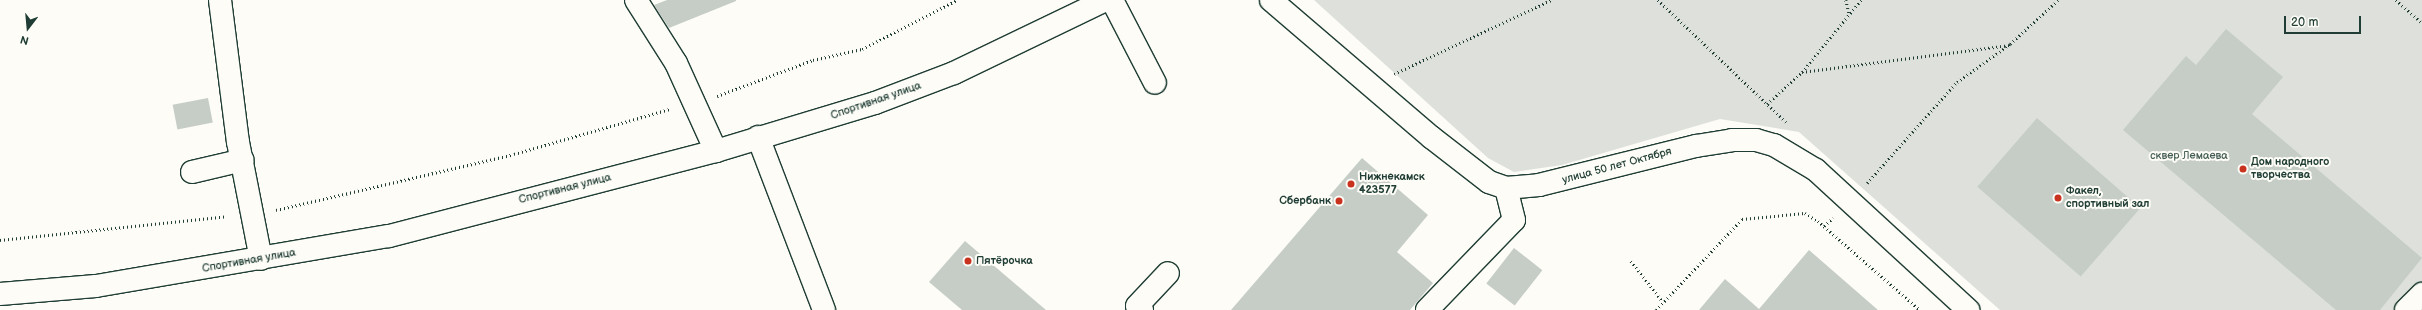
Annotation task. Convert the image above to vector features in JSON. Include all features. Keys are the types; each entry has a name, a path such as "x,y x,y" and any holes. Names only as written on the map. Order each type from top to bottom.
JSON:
{"street":[{"path":"220,0 243,160 261,259"},
{"path":"636,0 676,63 716,151"},
{"name":"Спортивная улица","path":"0,294 96,286 390,236 716,151 875,103 954,73 1106,0"},
{"path":"1112,0 1155,83"},
{"name":"улица 50 лет Октября","path":"1271,0 1431,137 1489,182 1506,188 1556,182 1696,146 1732,140 1756,140 1796,155 1851,202 1968,310"},
{"path":"758,138 824,310"},
{"path":"192,172 243,160"},
{"path":"1427,310 1514,220 1506,188"},
{"path":"1142,310 1137,306 1168,273"},
{"path":"2406,310 2422,294"}],"path":[{"path":"0,240 254,215 514,154 693,101 723,94 813,60 862,49 957,0"},
{"path":"1387,78 1551,0"},
{"path":"1658,0 1790,126"},
{"path":"1846,0 1849,13"},
{"path":"1767,104 1802,72 1860,0"},
{"path":"1824,226 1851,202 1957,82 2010,44 2058,0"},
{"path":"2396,0 2422,23"},
{"path":"1802,72 2010,44"},
{"path":"1656,310 1742,219 1805,213 1824,226 1920,310"},
{"path":"1631,261 1663,302"}],"green space":[{"name":"сквер Лемаева","path":"1314,0 2422,0 2422,310 2000,310 1799,132 1720,119 1562,165 1514,172 1488,158"}],"building":[{"path":"667,0 736,1 669,28 654,5"},
{"name":"Дом народного творчества","path":"2226,29 2283,77 2252,114 2422,258 2380,310 2336,310 2123,130 2186,56 2196,65"},
{"path":"208,98 213,123 177,129 173,105"},
{"name":"Факел, спортивный зал","path":"2037,118 2140,208 2081,277 1977,187"},
{"path":"1362,158 1428,215 1397,252 1433,283 1410,310 1231,310"},
{"name":"Пятёрочка","path":"965,241 1046,310 962,310 929,282"},
{"path":"1514,248 1542,270 1515,306 1486,283"},
{"path":"1809,250 1878,310 1699,310 1725,279 1759,309"}],"place":[{"name":"Дом народного творчества","path":"2243,169"},
{"name":"Нижнекамск 423577","path":"1351,184"},
{"name":"Факел, спортивный зал","path":"2058,198"},
{"name":"Сбербанк","path":"1339,201"},
{"name":"Пятёрочка","path":"968,261"}]}
